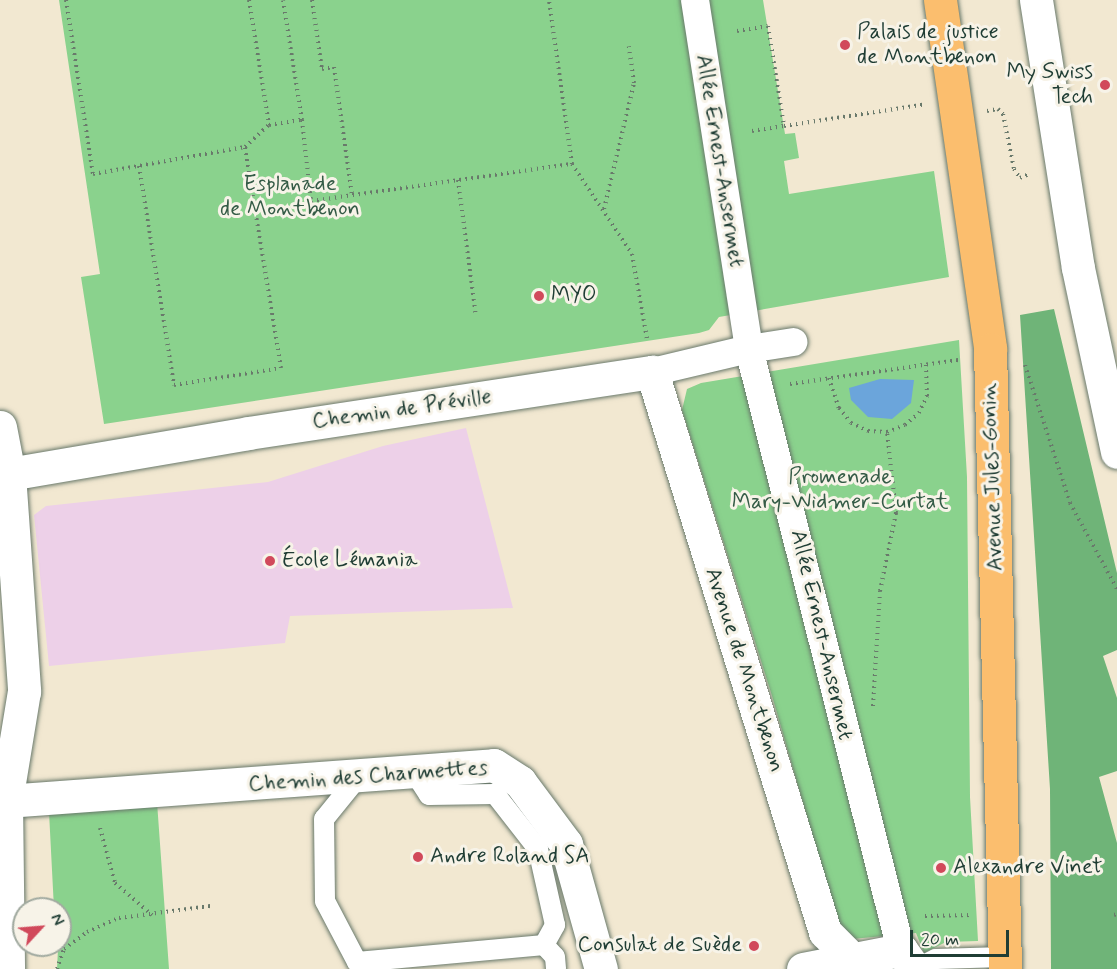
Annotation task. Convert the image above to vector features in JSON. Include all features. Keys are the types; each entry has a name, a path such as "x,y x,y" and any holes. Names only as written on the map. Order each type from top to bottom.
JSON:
{"main road":[{"name":"Avenue Jules-Gonin","path":"940,0 990,349 1004,963"}],"street":[{"name":"Allée Ernest-Ansermet","path":"695,0 749,349 762,388 892,917 910,963"},
{"path":"1036,0 1078,268 1117,452"},
{"name":"Chemin de Préville","path":"9,474 248,433 652,372 749,349 793,342"},
{"name":"Avenue de Montbenon","path":"652,372 739,659 802,846 825,932 852,959"},
{"path":"0,427 9,474 24,691 6,801 8,969"},
{"name":"Chemin des Charmettes","path":"6,801 494,765 520,782 566,844 601,969"},
{"path":"803,969 852,959 910,963"}],"lane":[{"path":"414,772 429,795 495,794 538,849 555,925 544,945"},
{"path":"359,776 324,819 325,901 357,962 544,945"},
{"path":"544,945 555,957 556,969"},
{"path":"910,963 936,959 1004,963"}],"path":[{"path":"66,0 93,174 245,147 269,125 302,120"},
{"path":"249,0 269,125"},
{"path":"283,0 302,120 311,201 572,164"},
{"path":"312,0 322,69 334,67 352,195"},
{"path":"549,0 572,164 632,254 652,372"},
{"path":"737,31 768,26 784,126"},
{"path":"604,209 634,83 629,46"},
{"path":"752,131 954,100"},
{"path":"998,109 1009,131 1014,169 1020,178 1029,176 1031,165"},
{"path":"139,166 174,385 281,368 245,147"},
{"path":"458,180 476,316"},
{"path":"762,388 965,360"},
{"path":"1024,362 1032,378 1070,503 1117,589"},
{"path":"829,378 839,408 851,423 868,430 887,432 905,425 919,413 927,396 926,365"},
{"path":"873,711 880,591 896,513 887,432"},
{"path":"91,795 115,883 153,915"},
{"path":"57,969 63,949 87,932 119,918 210,906"},
{"path":"892,917 1002,914"}],"shaded area":[{"name":"École Lémania","path":"466,428 513,608 290,616 285,643 49,666 34,515 46,506 268,482 383,446"}],"green space":[{"name":"Esplanade de Montbenon","path":"59,0 763,0 785,134 795,133 799,158 784,161 789,194 934,171 949,277 719,317 709,330 699,333 104,424 81,277 100,274"},
{"path":"1054,309 1117,573 1117,650 1103,656 1117,698 1117,771 1099,777 1117,843 1117,969 1051,969 1050,789 1020,315"},
{"name":"Promenade Mary-Widmer-Curtat","path":"959,340 967,477 970,797 978,941 946,942 924,953 916,933 852,939 839,927 772,696 682,410 687,389 701,383"},
{"path":"157,802 169,969 57,969 58,957 72,957 72,897 53,897 49,812"}],"water":[{"path":"880,379 914,380 911,403 892,419 868,417 851,400 849,388"}],"place":[{"name":"Palais de justice de Montbenon","path":"845,45"},
{"name":"My Swiss Tech","path":"1105,85"},
{"name":"MYO","path":"539,296"},
{"name":"École Lémania","path":"270,561"},
{"name":"Andre Roland SA","path":"418,857"},
{"name":"Alexandre Vinet","path":"941,868"},
{"name":"Consulat de Suède","path":"754,946"}]}
